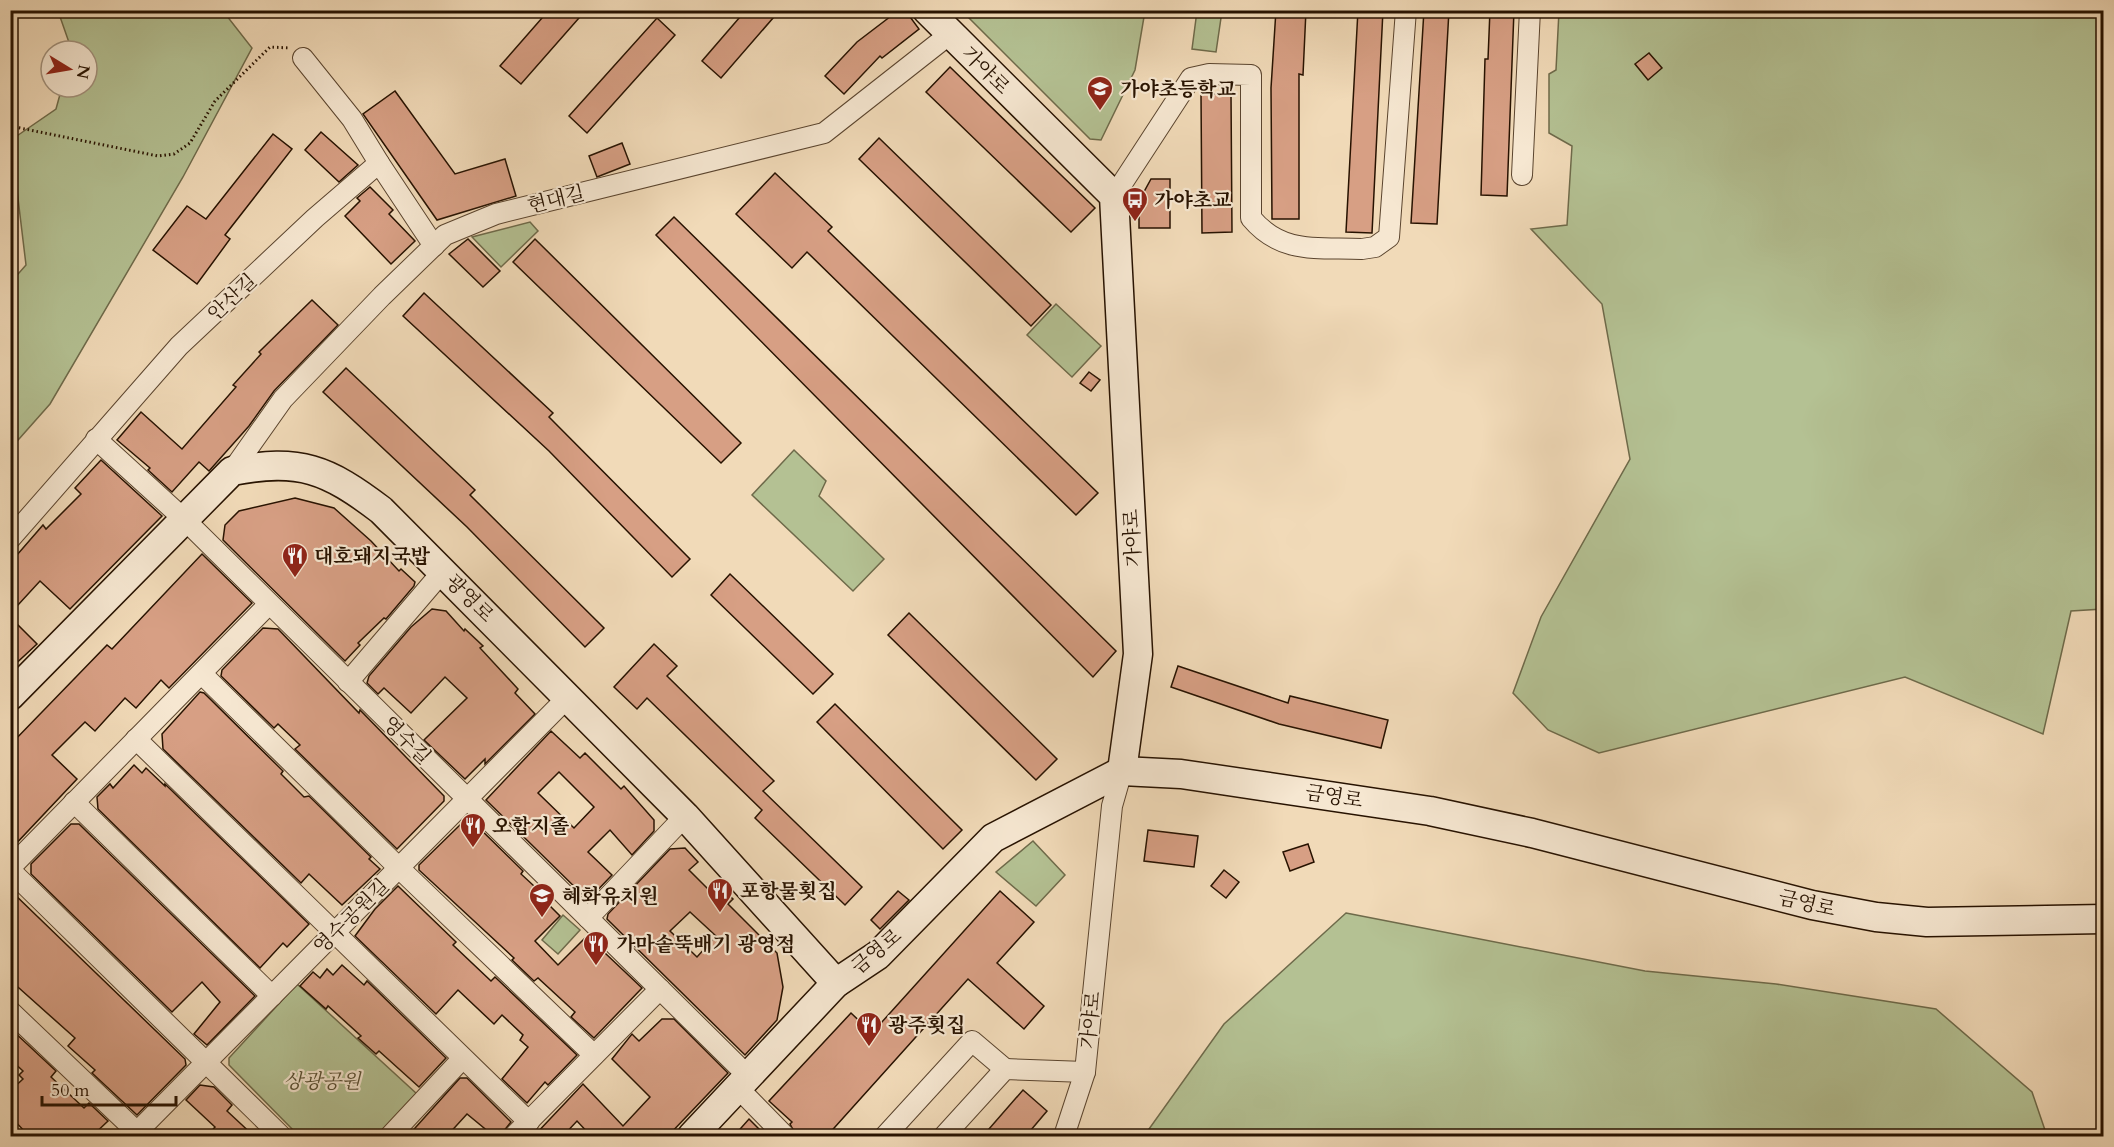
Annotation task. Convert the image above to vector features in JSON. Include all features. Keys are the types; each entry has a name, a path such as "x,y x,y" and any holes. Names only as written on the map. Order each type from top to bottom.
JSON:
{"street":[{"name":"가야로","path":"927,10 1114,196 1138,654 1122,771 1112,806 1084,1072 1064,1137"},
{"path":"1114,196 1191,78 1209,74 1251,75 1251,218 1265,235 1285,244 1362,249 1375,247 1389,237 1406,10"},
{"path":"1521,175 1530,10"},
{"name":"현대길","path":"232,471 283,399 382,296 446,235 496,214 796,142 824,133 950,34"},
{"path":"303,58 352,119 434,246"},
{"name":"안산길","path":"10,539 179,346 315,218 379,163"},
{"name":"영수길","path":"96,439 185,520 660,989 744,1084 785,1137"},
{"name":"광영로","path":"232,471 262,465 305,467 344,482 381,510 685,816 836,983"},
{"path":"10,696 232,471"},
{"path":"348,682 443,571"},
{"path":"269,604 10,869 206,1062 272,1134"},
{"path":"202,674 594,1056"},
{"name":"영수공원길","path":"137,1134 568,697"},
{"path":"136,739 529,1122"},
{"name":"금영로","path":"692,1137 836,983 878,955 993,838 1122,771 1181,774 1430,812 1532,832 1812,905 1876,917 1927,921 2103,919"},
{"path":"74,802 272,996"},
{"path":"588,918 685,816"},
{"path":"514,1137 660,989"},
{"path":"10,1011 137,1134"},
{"path":"885,1137 972,1041 1005,1069 1084,1072"},
{"path":"390,1137 462,1059"},
{"path":"944,1137 1005,1069"}],"path":[{"path":"10,126 158,156 174,154 190,143 215,101 270,47 288,46 303,58"}],"green space":[{"path":"58,11 223,11 252,48 183,177 50,404 11,448 11,282 26,265 11,140 56,109 59,99 99,99 99,39 68,39"},
{"name":"가야초등학교","path":"962,11 1145,11 1135,70 1101,140 1090,139"},
{"path":"1197,11 1222,11 1216,52 1192,49"},
{"path":"1559,11 2103,11 2103,609 2071,611 2043,734 1905,677 1599,753 1548,730 1513,693 1541,617 1630,459 1602,304 1531,229 1567,225 1572,146 1549,133 1549,74 1556,70"},
{"path":"530,222 538,231 501,267 472,237"},
{"path":"1056,304 1101,346 1072,377 1027,335"},
{"path":"794,450 826,481 819,496 884,559 853,591 752,495"},
{"path":"1033,841 1065,875 1036,906 996,872"},
{"path":"1346,913 1645,971 1776,984 1936,1009 2032,1092 2047,1136 1144,1136 1224,1024"},
{"path":"563,915 580,930 558,954 542,940"},
{"name":"상광공원","path":"297,984 417,1094 378,1136 299,1136 229,1065 229,1058"}],"building":[{"path":"549,10 586,10 521,84 500,66"},
{"path":"746,10 780,10 721,78 702,61"},
{"path":"899,10 905,10 919,29 882,58 880,56 844,94 825,76 857,42"},
{"path":"1276,10 1306,10 1303,75 1299,74 1299,219 1272,219 1271,88"},
{"path":"1358,10 1383,10 1372,233 1346,232"},
{"path":"1424,10 1449,10 1437,224 1411,223"},
{"path":"1490,10 1514,10 1507,196 1481,195 1485,59 1488,59"},
{"path":"657,18 675,35 587,133 569,116"},
{"path":"1649,53 1662,68 1648,80 1635,64"},
{"path":"950,67 1095,208 1071,232 926,92"},
{"path":"395,91 455,174 505,159 516,196 437,220 363,114"},
{"path":"1201,94 1231,94 1232,232 1202,233"},
{"path":"321,132 358,165 339,182 305,150"},
{"path":"273,134 292,149 225,235 230,239 197,284 153,250 187,206 206,219"},
{"path":"879,138 1051,305 1031,326 859,159"},
{"path":"622,143 630,164 597,177 589,156"},
{"path":"775,173 832,227 828,231 1098,493 1076,515 807,252 792,268 736,214"},
{"path":"1151,179 1170,179 1170,228 1139,228 1139,201"},
{"path":"370,187 393,210 389,214 415,241 391,264 345,216 360,201 357,198"},
{"path":"674,217 1116,651 1093,677 656,235"},
{"path":"468,239 500,271 483,287 449,254"},
{"path":"535,239 741,443 721,463 513,262"},
{"path":"424,293 553,413 549,417 690,559 672,577 549,451 403,316"},
{"path":"312,300 338,325 274,391 249,426 209,471 199,462 172,492 148,470 150,468 117,440 141,412 182,449 236,387 233,385 261,354 259,352"},
{"path":"346,368 475,490 470,495 604,628 585,647 467,527 323,392"},
{"path":"1089,372 1100,380 1091,391 1080,383"},
{"path":"101,460 162,516 70,609 40,581 18,605 10,598 10,585 16,579 10,574 10,563 43,525 46,529 81,494 75,488"},
{"path":"295,498 334,508 371,541 399,571 401,569 415,582 386,619 384,618 358,643 360,645 345,661 223,540 225,525 239,511"},
{"path":"202,554 252,603 169,688 161,680 136,708 125,698 95,731 85,722 52,755 77,779 10,850 10,745 107,645 112,649"},
{"path":"730,574 833,674 813,694 711,595"},
{"path":"432,609 446,611 464,631 465,629 483,646 480,648 518,689 515,693 535,714 485,764 485,759 465,779 424,740 467,698 445,677 411,713 384,688 378,694 367,683 369,676 411,627"},
{"path":"909,613 1057,759 1036,780 888,635"},
{"path":"10,617 37,644 10,669"},
{"path":"263,628 278,629 444,796 444,801 397,849 295,749 300,745 278,724 274,728 221,676 222,670"},
{"path":"654,644 677,666 667,676 774,781 763,791 862,887 845,905 755,818 762,810 647,698 637,709 614,687"},
{"path":"1178,666 1288,703 1290,696 1388,720 1381,748 1279,724 1171,687"},
{"path":"200,692 204,693 283,771 281,774 304,797 309,796 371,857 369,859 380,869 342,905 309,874 301,883 163,749 162,734"},
{"path":"835,704 962,830 943,849 817,722"},
{"path":"551,731 580,758 585,753 621,789 624,786 654,820 654,831 632,855 610,830 588,852 612,875 588,900 486,800","holes":["559,772 594,807 574,828 538,793"]},
{"path":"134,765 142,773 146,768 165,786 165,784 309,924 287,947 283,943 260,968 98,809 97,797 110,784 113,788"},
{"path":"464,821 476,825 523,871 521,874 547,898 545,901 560,916 535,941 558,965 587,936 642,988 594,1038 571,1017 575,1012 538,978 534,981 512,960 514,958 419,870 419,865"},
{"path":"71,824 79,824 255,996 207,1045 194,1034 220,1002 202,982 172,1012 31,874 31,864"},
{"path":"1148,830 1198,836 1194,867 1144,861"},
{"path":"1308,844 1314,862 1290,871 1283,852"},
{"path":"685,848 698,862 689,870 709,890 716,883 733,899 728,904 777,953 783,987 777,1020 745,1055 607,919 608,914 670,849","holes":["690,912 716,936 697,957 670,931"]},
{"path":"1224,870 1239,882 1226,898 1211,886"},
{"path":"398,886 456,942 453,945 491,981 495,977 577,1055 548,1085 545,1082 527,1103 502,1079 528,1047 520,1040 523,1035 502,1015 494,1024 458,990 436,1014 355,936 375,909"},
{"path":"10,890 185,1059 186,1065 137,1115 92,1073 95,1070 68,1046 75,1038 10,980"},
{"path":"898,891 909,900 880,929 871,920"},
{"path":"1000,891 1034,922 997,963 1044,1006 1024,1029 968,979 826,1137 797,1137 790,1124 792,1122 769,1101 851,1013 872,1033"},
{"path":"342,965 364,985 367,981 446,1058 419,1087 379,1051 376,1054 358,1038 361,1036 328,1006 326,1009 300,986 313,972 320,978 327,969 333,975"},
{"path":"662,1019 674,1019 728,1073 667,1137 592,1137 577,1121 562,1137 533,1137 583,1084 623,1126 650,1097 612,1059 632,1034 639,1041"},
{"path":"12,1030 56,1071 51,1077 84,1108 89,1103 108,1121 91,1137 30,1137 10,1116 10,1091 23,1079 19,1075 23,1071 10,1059"},
{"path":"460,1078 467,1078 511,1122 499,1137 495,1137 467,1114 446,1137 407,1137"},
{"path":"200,1085 214,1087 232,1105 227,1111 255,1137 206,1137 215,1127 186,1100"},
{"path":"1023,1090 1047,1111 1025,1137 982,1137"},
{"path":"749,1119 767,1137 733,1137"}],"place":[{"name":"가야초등학교","path":"1100,112"},
{"name":"가야초교","path":"1135,223"},
{"name":"대호돼지국밥","path":"295,579"},
{"name":"오합지졸","path":"473,849"},
{"name":"포항물횟집","path":"720,914"},
{"name":"혜화유치원","path":"542,919"},
{"name":"가마솥뚝배기 광영점","path":"596,967"},
{"name":"광주횟집","path":"869,1048"}]}
